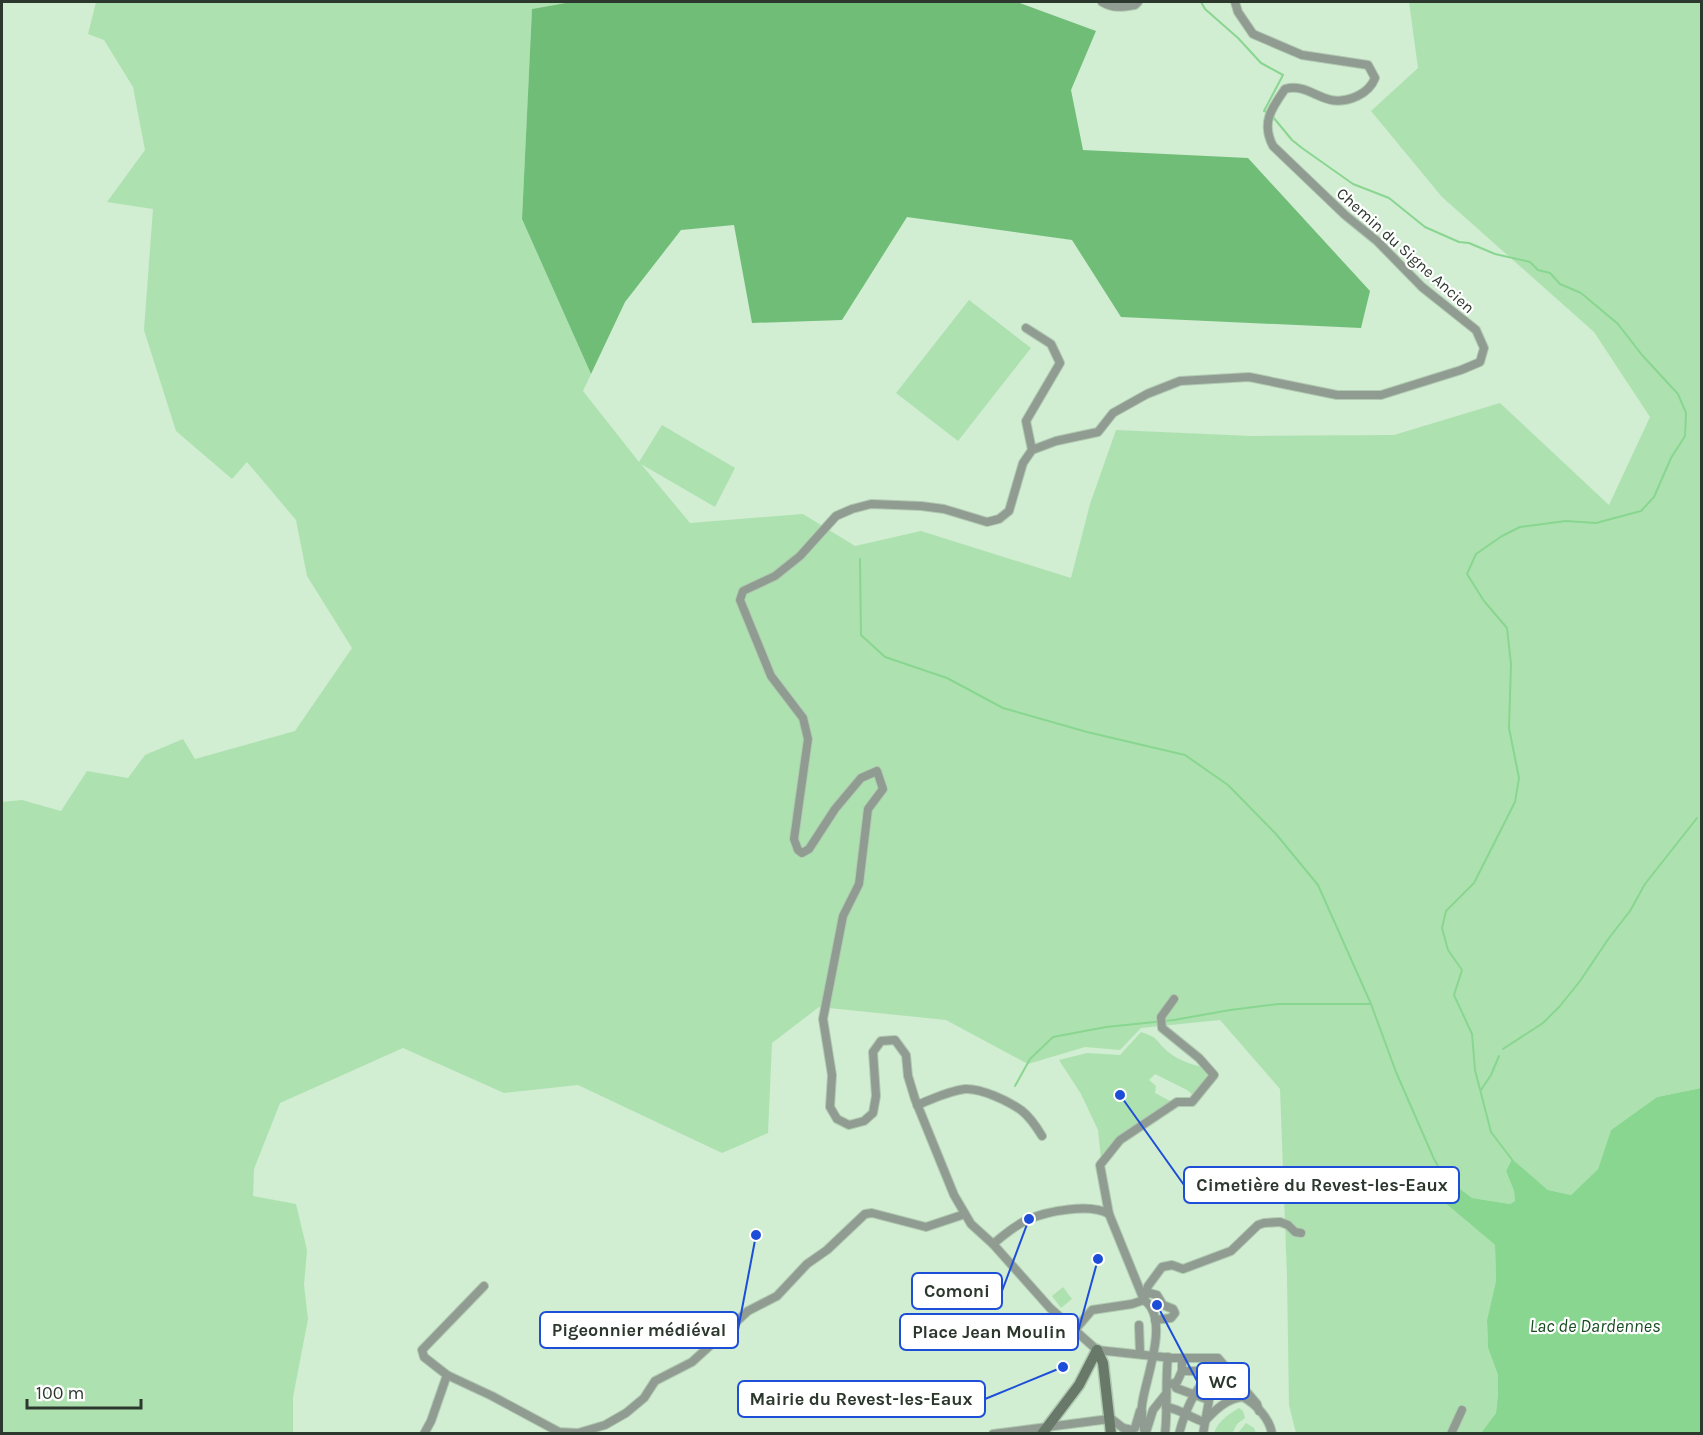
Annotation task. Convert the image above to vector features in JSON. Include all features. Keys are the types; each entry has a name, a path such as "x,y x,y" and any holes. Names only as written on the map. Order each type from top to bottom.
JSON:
{"street":[{"path":"1102,2 1121,8 1136,5 1138,2"},
{"name":"Chemin du Signe Ancien","path":"1032,450 1056,441 1098,432 1113,413 1147,394 1180,381 1249,377 1337,395 1381,395 1480,362 1484,348 1476,330 1422,287 1377,241 1345,215 1273,146 1267,133 1268,118 1285,89 1294,86 1332,100 1350,98 1366,92 1374,81 1375,78 1368,65 1302,55 1253,34 1238,12 1235,2"},
{"path":"1026,328 1051,344 1060,363 1026,421 1032,450 1023,463 1009,512 999,519 987,522 944,508 871,504 852,509 836,516 800,556 775,576 743,591 740,600 771,676 803,718 808,738 794,839 798,850 802,853 809,849 835,809 861,778 877,771 884,789 868,809 859,884 843,916 823,1019 832,1075 830,1107 837,1119 849,1125 864,1122 873,1113 876,1096 873,1052 881,1041 895,1040 906,1055 908,1076 917,1105 954,1196 971,1224 1022,1278 1074,1331 1103,1350 1219,1361 1256,1402 1259,1411"},
{"path":"1145,1434 1142,1410 1154,1355 1155,1320 1109,1214 1100,1165 1120,1140 1177,1102 1192,1102 1214,1075 1162,1027 1161,1017 1174,999"},
{"path":"917,1105 951,1092 976,1090 1022,1110 1042,1136"},
{"path":"993,1245 1022,1223 1044,1214 1090,1208 1109,1214"},
{"path":"484,1286 423,1350 424,1357 447,1376 492,1396 559,1432 578,1433 606,1425 626,1413 644,1398 655,1381 692,1362 748,1311 777,1296 807,1264 827,1250 865,1214 872,1213 926,1227 965,1214"},
{"path":"1145,1298 1148,1286 1162,1267 1172,1265 1183,1269 1231,1251 1258,1225 1280,1222 1288,1224 1295,1232 1301,1233"},
{"path":"1074,1331 1092,1310 1132,1304 1145,1298 1149,1293 1157,1295 1163,1305 1173,1309 1175,1313 1171,1318 1155,1320"},
{"path":"1139,1325 1140,1353"},
{"path":"1103,1350 1111,1434"},
{"path":"1046,1430 1103,1350"},
{"path":"1165,1434 1168,1357"},
{"path":"1145,1434 1153,1410 1165,1391 1178,1381 1182,1371 1182,1358"},
{"path":"1179,1434 1185,1413 1194,1395 1219,1361"},
{"path":"1182,1371 1209,1373"},
{"path":"424,1434 447,1376"},
{"path":"1175,1383 1176,1388 1209,1400 1203,1434"},
{"path":"1204,1422 1219,1407 1233,1399 1243,1397 1270,1424 1272,1434"},
{"path":"1166,1407 1204,1422"},
{"path":"993,1434 1046,1430 1109,1418 1123,1428 1132,1430 1142,1410"},
{"path":"1451,1434 1462,1410"}],"shaded area":[{"path":"96,2 571,2 532,9 522,219 591,374 583,391 639,462 662,425 735,468 715,507 641,464 690,523 803,514 855,546 921,531 1071,578 1090,504 1116,430 1251,436 1394,435 1500,403 1609,505 1650,417 1594,332 1442,197 1371,111 1418,68 1409,2 1701,2 1701,1088 1657,1097 1611,1130 1598,1169 1571,1195 1548,1190 1512,1159 1506,1171 1514,1191 1515,1201 1510,1204 1472,1198 1454,1184 1444,1202 1495,1245 1496,1281 1487,1320 1488,1348 1498,1375 1498,1394 1496,1413 1481,1433 1296,1433 1289,1405 1280,1089 1220,1020 1141,1028 1120,1050 1085,1047 1028,1064 946,1020 819,1007 772,1043 768,1133 722,1153 578,1085 504,1093 403,1048 280,1103 254,1169 253,1196 296,1204 307,1250 304,1285 308,1319 293,1397 293,1433 2,1433 2,802 22,800 61,811 87,771 128,778 145,755 183,739 195,759 295,731 352,648 307,576 296,520 247,462 232,479 176,431 144,330 153,209 107,202 145,150 133,87 104,40 88,34"},
{"path":"571,2 1017,2 1096,31 1071,90 1083,150 1248,158 1370,291 1361,328 1121,317 1072,240 907,217 842,320 752,323 734,225 681,230 625,302 591,374 522,219 532,9"},
{"path":"969,300 1031,348 958,441 896,393"},
{"path":"1141,1032 1155,1038 1177,1058 1203,1067 1209,1077 1195,1097 1187,1090 1155,1074 1149,1080 1156,1086 1155,1093 1172,1102 1101,1159 1098,1130 1081,1094 1059,1060 1087,1053 1120,1055"},
{"path":"1063,1287 1072,1299 1061,1308 1052,1296"},
{"path":"1239,1408 1243,1411 1245,1418 1237,1424 1233,1432 1238,1433 1214,1433 1227,1416"},
{"path":"1246,1423 1254,1428 1256,1433 1238,1433"}],"water":[{"name":"Lac de Dardennes","path":"1701,1088 1701,1433 1481,1433 1496,1413 1498,1394 1498,1375 1488,1348 1487,1320 1496,1281 1495,1245 1444,1202 1447,1182 1454,1184 1472,1198 1510,1204 1515,1201 1514,1191 1506,1171 1512,1159 1548,1190 1571,1195 1598,1169 1611,1130 1657,1097"}],"waterway":[{"path":"1201,2 1205,9 1238,38 1261,63 1283,75 1264,111 1267,112"},
{"path":"1273,117 1292,140 1302,148 1353,184 1389,198 1425,227 1459,242 1530,262 1538,270 1550,273 1560,284 1581,293 1618,324 1642,355 1678,394 1686,413 1685,436 1671,458 1654,497 1641,511 1596,523 1566,521 1520,527 1476,554 1467,574 1484,601 1507,628 1511,664 1509,728 1519,778 1515,802 1474,883 1446,911 1442,928 1448,950 1462,970 1454,995 1472,1034 1475,1070 1491,1132 1513,1161"},
{"path":"860,559 861,635 885,657 947,678 1003,708 1087,732 1185,755 1228,785 1276,834 1318,885 1371,1004 1396,1072 1434,1159 1448,1184"},
{"path":"1503,1049 1543,1023 1560,1006 1630,911 1645,884 1697,818"},
{"path":"1015,1086 1030,1059 1053,1037 1106,1027 1174,1020 1279,1004 1371,1004"},
{"path":"1481,1090 1491,1075 1499,1056"}],"place":[{"name":"Cimetière du Revest-les-Eaux","path":"1120,1095"},
{"name":"Comoni","path":"1029,1219"},
{"name":"Pigeonnier médiéval","path":"756,1235"},
{"name":"Place Jean Moulin","path":"1098,1259"},
{"name":"WC","path":"1157,1305"},
{"name":"Mairie du Revest-les-Eaux","path":"1063,1367"}]}
